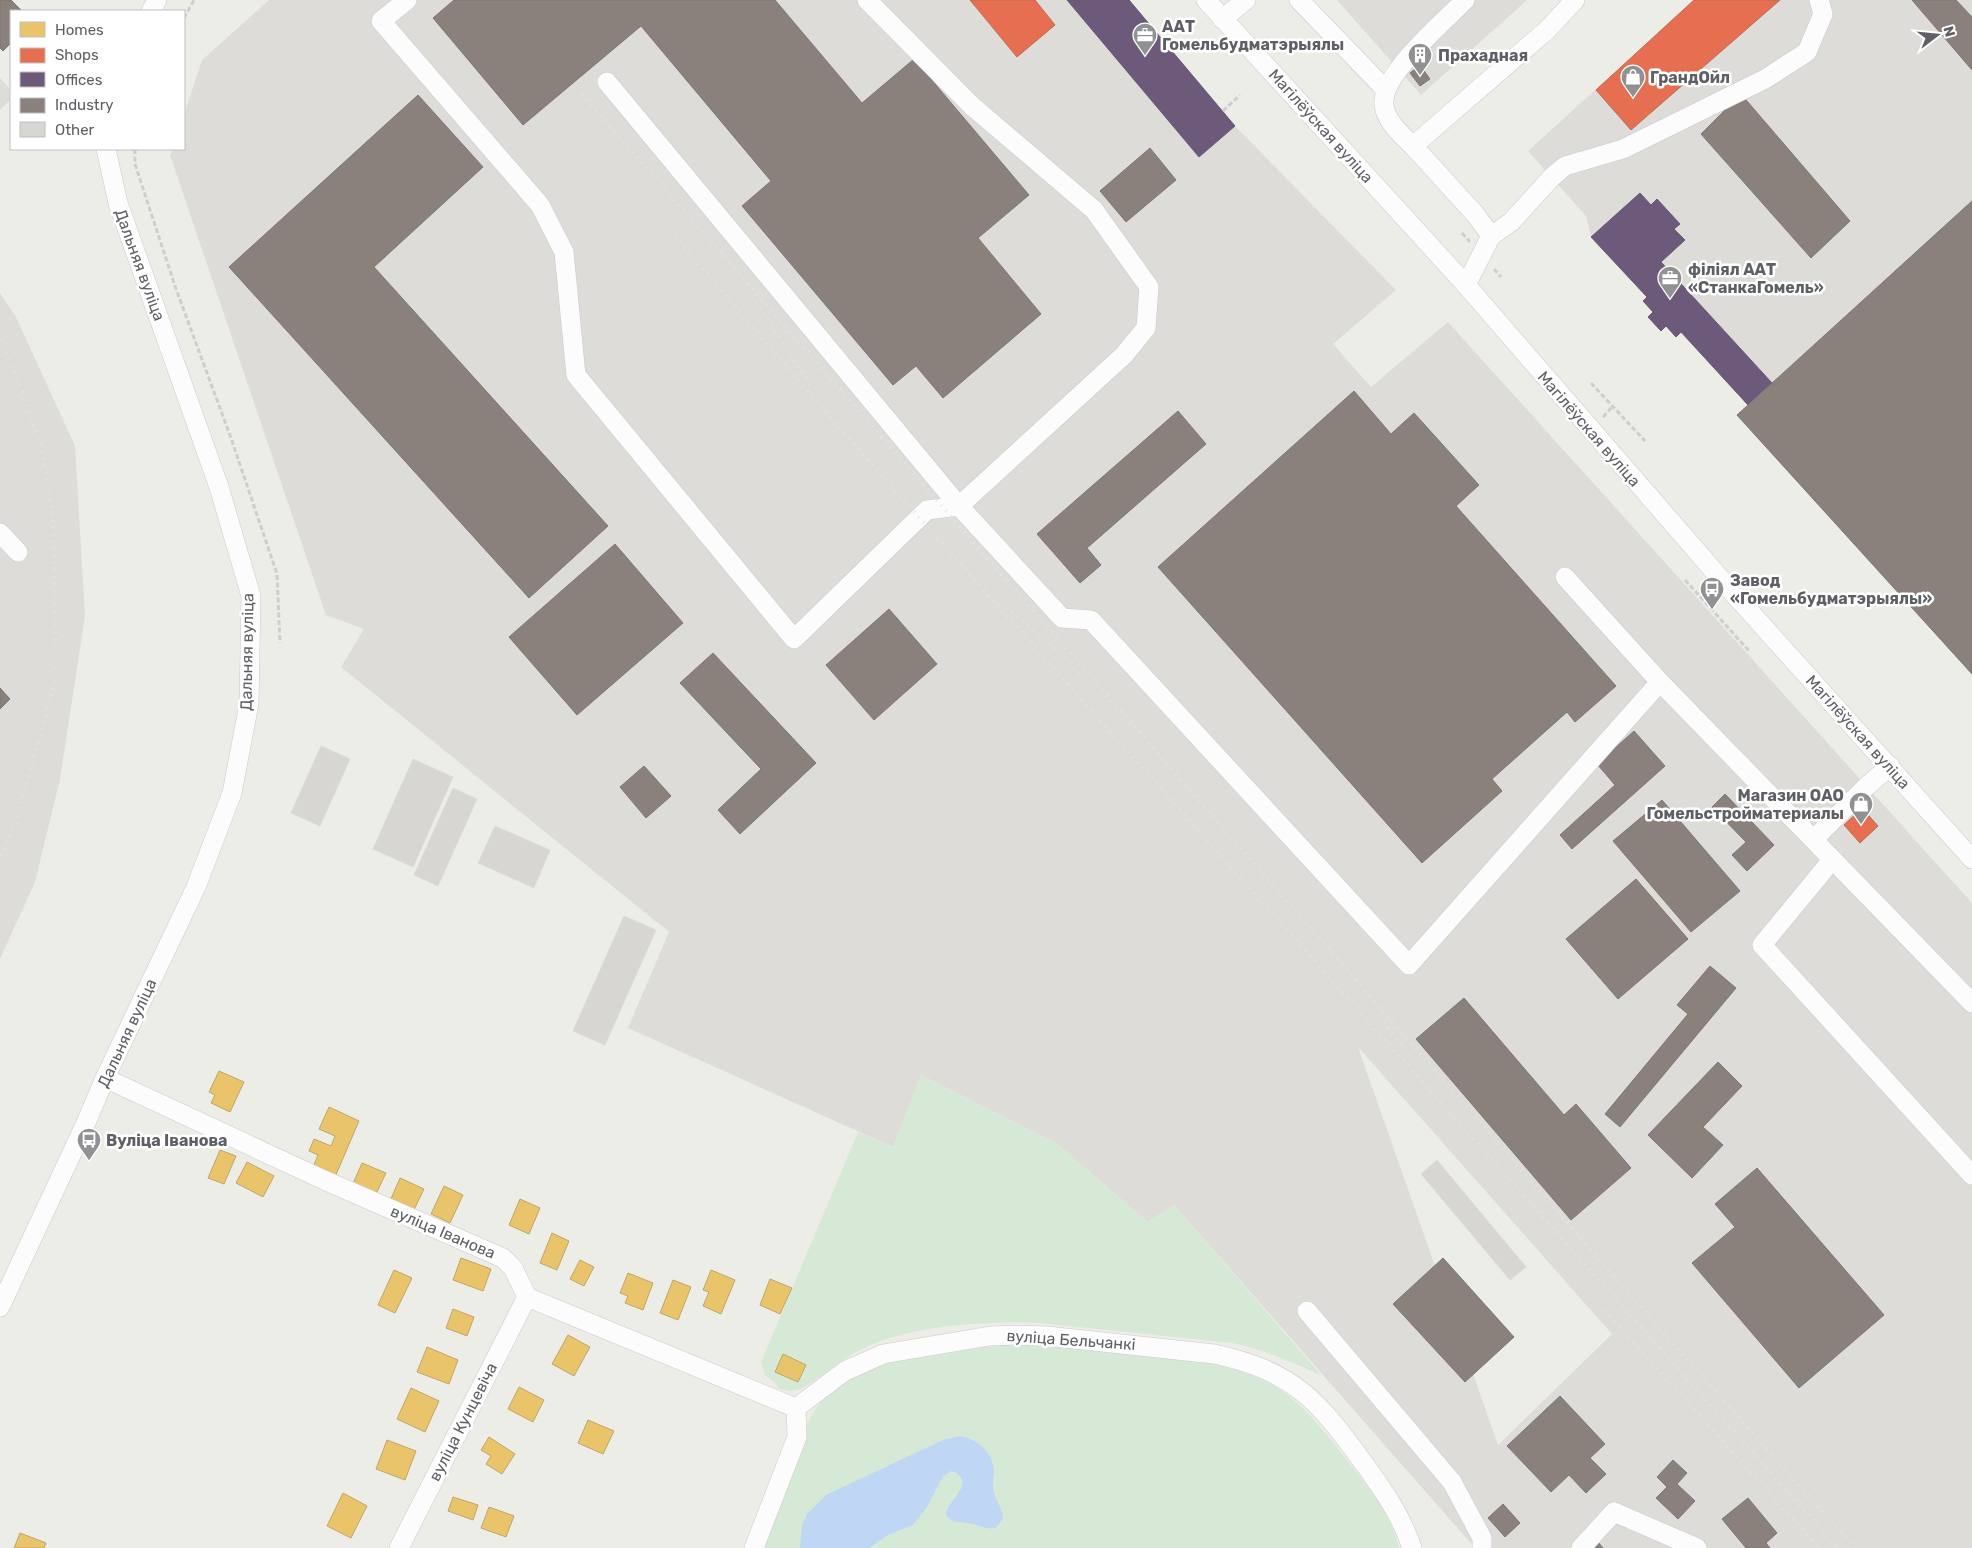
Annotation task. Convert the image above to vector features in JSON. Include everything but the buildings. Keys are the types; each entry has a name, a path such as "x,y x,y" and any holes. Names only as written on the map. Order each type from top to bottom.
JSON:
{"street":[{"path":"407,0 381,21 540,205 564,252 576,375 794,639 927,510 959,506 1124,355 1146,328 1149,287 1094,210 972,106 867,0"},
{"name":"Магілёўская вуліца","path":"1206,0 1466,285 1732,593 1972,858"},
{"path":"1222,18 1246,0"},
{"path":"1299,0 1385,89"},
{"path":"1464,0 1398,69 1385,89 1384,106 1392,124 1475,214 1491,236"},
{"path":"1412,146 1547,30 1575,0"},
{"path":"1466,285 1491,236 1510,222 1552,177 1565,166 1623,149 1765,79 1807,52 1823,14 1819,0"},
{"path":"608,82 959,506 1062,618 1091,620 1408,965 1660,682"},
{"name":"Дальняя вуліца","path":"0,1307 105,1078 196,887 232,793 249,704 251,596 219,487 118,203 106,150"},
{"path":"0,533 18,552"},
{"path":"1565,577 1660,682 1972,1004"},
{"path":"1814,839 1867,786 1890,766"},
{"path":"1832,860 1762,946 1972,1175"},
{"name":"вуліца Іванова","path":"105,1078 324,1180 503,1258 513,1268 527,1297"},
{"path":"527,1297 796,1408 797,1437 754,1548"},
{"name":"вуліца Кунцевіча","path":"399,1548 527,1297"},
{"path":"1307,1311 1452,1482 1482,1538 1482,1548"},
{"name":"вуліца Бельчанкі","path":"796,1408 845,1371 883,1354 961,1340 1018,1334 1182,1350 1242,1360 1268,1370 1294,1385 1315,1402 1339,1428 1394,1506 1412,1548"},
{"path":"1581,1548 1614,1512 1696,1548"}],"path":[{"path":"185,16 194,0"},
{"path":"1223,111 1240,96"},
{"path":"135,150 135,164 173,280 231,438 277,574 280,643"},
{"path":"1591,383 1645,441"},
{"path":"1685,580 1750,652"}],"shaded area":[{"name":"ААТ Гомельбудматэрыялы","path":"269,0 1129,0 1235,126 1396,290 1333,344 1371,387 1448,322 1972,903 1972,1548 1475,1548 1174,1205 1148,1222 1056,1143 921,1075 893,1147 628,1028 669,932 341,667 364,629 326,615 170,155 172,150 185,150 185,112 202,60","holes":["1358,1047 1612,1334 1498,1445"]},
{"path":"1337,0 1527,0 1421,95"},
{"name":"філіял ААТ «СтанкаГомель»","path":"1694,0 1972,0 1972,674 1737,416 1748,405 1682,332 1676,337 1666,326 1661,331 1648,317 1653,312 1647,297 1591,237 1586,216 1528,151"},
{"path":"0,78 9,88 10,100 0,110"},
{"path":"0,293 16,317 75,446 85,616 60,779 35,882 0,959"}],"green space":[{"path":"921,1075 1056,1143 1148,1222 1174,1205 1322,1376 1278,1357 1232,1343 1039,1323 995,1323 948,1326 881,1341 854,1353 801,1389 790,1391 779,1389 765,1375 761,1362 858,1132 893,1147"},
{"path":"1026,1344 1151,1355 1204,1362 1238,1370 1270,1384 1285,1393 1303,1408 1347,1460 1385,1513 1396,1536 1399,1548 760,1548 808,1423 826,1396 839,1385 869,1370 902,1360 969,1349"}],"water":[{"path":"960,1436 972,1440 983,1447 993,1463 993,1489 1002,1511 1003,1519 996,1528 957,1522 948,1518 946,1513 948,1508 962,1485 960,1476 951,1471 943,1476 927,1507 913,1525 888,1535 869,1548 800,1548 802,1526 807,1514 826,1495 943,1440"}],"railway":[{"path":"582,94 1684,1356 1855,1548"},
{"path":"675,237 835,423 1838,1548"},
{"path":"752,296 811,386"},
{"path":"0,340 23,394 42,449 53,516 56,678 15,825 0,857"},
{"path":"1012,611 1084,677"},
{"path":"1384,1022 1409,1056"},
{"path":"1605,1311 1819,1548"}],"place":[{"name":"ААТ Гомельбудматэрыялы","path":"1145,56"},
{"name":"Прахадная","path":"1420,76"},
{"name":"ГрандОйл","path":"1633,98"},
{"name":"філіял ААТ «СтанкаГомель»","path":"1670,299"},
{"name":"Завод «Гомельбудматэрыялы»","path":"1712,610"},
{"name":"Магазин ОАО Гомельстройматериалы","path":"1861,825"},
{"name":"Вуліца Іванова","path":"89,1161"}]}
